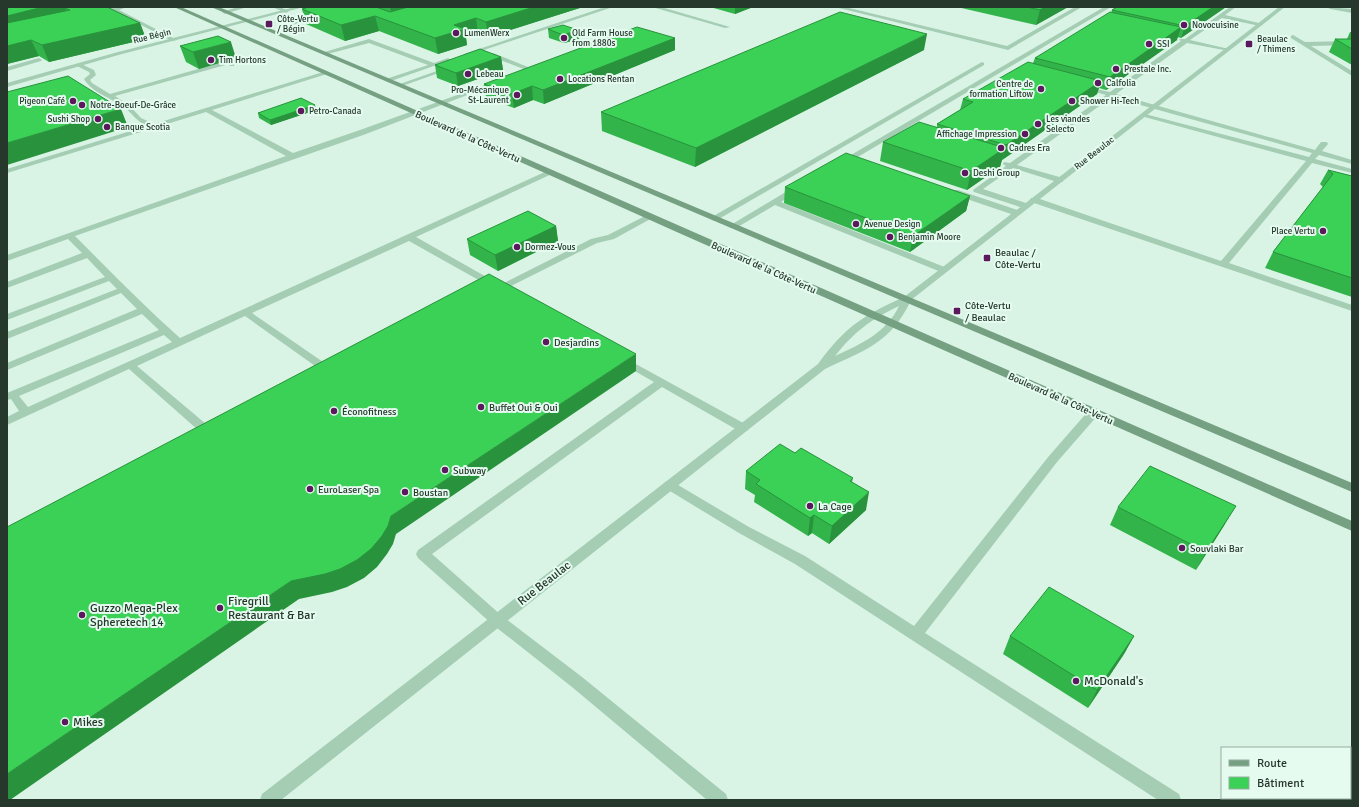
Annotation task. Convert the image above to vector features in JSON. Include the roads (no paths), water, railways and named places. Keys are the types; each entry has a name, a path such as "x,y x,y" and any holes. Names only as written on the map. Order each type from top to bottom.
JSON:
{"main road":[{"name":"Boulevard de la Côte-Vertu","path":"177,7 414,113 1352,526"},
{"name":"Boulevard de la Côte-Vertu","path":"214,7 1352,488"}],"street":[{"path":"91,14 112,8 124,7"},
{"path":"226,12 244,7"},
{"path":"276,7 286,11"},
{"name":"Rue Bégin","path":"7,85 301,7"},
{"path":"463,56 610,7"},
{"path":"655,7 727,26"},
{"path":"838,7 1008,48 1079,7"},
{"path":"839,165 855,158 901,132 1005,67 1092,19 1108,7"},
{"path":"1026,206 977,190 1234,7"},
{"name":"Rue Beaulac","path":"821,367 840,343 872,315 907,299 1282,7"},
{"path":"1330,7 1352,11"},
{"path":"112,8 174,40"},
{"path":"292,23 328,13"},
{"path":"1221,16 1260,24"},
{"path":"1293,37 1352,74"},
{"path":"1179,39 1227,50"},
{"path":"324,53 369,41 434,65"},
{"path":"1304,44 1352,43"},
{"path":"479,59 493,55 531,70"},
{"path":"388,80 456,58"},
{"path":"7,69 39,60"},
{"path":"109,96 232,61 232,65"},
{"path":"714,218 982,64"},
{"path":"79,65 92,71 93,75 80,82"},
{"path":"400,85 458,66"},
{"path":"517,75 538,67"},
{"path":"1005,67 1013,69"},
{"path":"7,171 325,73"},
{"path":"87,79 90,84 128,108 139,119 153,126"},
{"path":"7,258 503,80"},
{"path":"1073,85 1111,94 1352,162"},
{"path":"207,110 292,156"},
{"path":"1143,115 1352,171"},
{"path":"1223,264 1324,144"},
{"path":"996,161 1060,180"},
{"path":"7,421 550,172"},
{"path":"733,226 806,184"},
{"path":"950,190 1018,213"},
{"path":"1034,200 1352,308"},
{"path":"774,202 944,270"},
{"path":"499,289 594,241 611,237 650,217"},
{"path":"70,236 124,289 143,310 179,343"},
{"path":"409,237 510,295"},
{"path":"7,285 89,254"},
{"path":"7,317 112,277"},
{"path":"472,288 486,281"},
{"path":"7,336 124,289"},
{"name":"Rue Beaulac","path":"268,800 821,367 878,337 894,324 907,299"},
{"path":"7,366 143,310"},
{"path":"245,312 325,364 309,372"},
{"path":"26,412 10,396 166,330"},
{"path":"616,356 743,428"},
{"path":"130,365 206,426 190,434"},
{"path":"662,382 423,554 497,620 577,682 720,800"},
{"path":"916,634 1054,459 1094,412"},
{"path":"669,485 744,530 800,560 1173,800"}],"place":[{"name":"Côte-Vertu / Bégin","path":"269,24"},
{"name":"Novocuisine","path":"1184,25"},
{"name":"LumenWerx","path":"456,33"},
{"name":"Old Farm House from 1880s","path":"564,38"},
{"name":"SSI","path":"1149,44"},
{"name":"Beaulac / Thimens","path":"1249,44"},
{"name":"Tim Hortons","path":"211,60"},
{"name":"Prestale Inc.","path":"1116,69"},
{"name":"Lebeau","path":"468,74"},
{"name":"Locations Rentan","path":"560,79"},
{"name":"Calfolia","path":"1098,83"},
{"name":"Centre de formation Liftow","path":"1041,89"},
{"name":"Pro-Mécanique St-Laurent","path":"517,95"},
{"name":"Pigeon Café","path":"73,101"},
{"name":"Shower Hi-Tech","path":"1072,101"},
{"name":"Notre-Boeuf-De-Grâce","path":"82,105"},
{"name":"Petro-Canada","path":"301,111"},
{"name":"Sushi Shop","path":"98,119"},
{"name":"Les viandes Selecto","path":"1038,124"},
{"name":"Banque Scotia","path":"107,127"},
{"name":"Affichage Impression","path":"1025,134"},
{"name":"Cadres Era","path":"1001,148"},
{"name":"Deshi Group","path":"965,173"},
{"name":"Avenue Design","path":"856,224"},
{"name":"Place Vertu","path":"1323,231"},
{"name":"Benjamin Moore","path":"890,237"},
{"name":"Dormez-Vous","path":"517,247"},
{"name":"Beaulac / Côte-Vertu","path":"987,258"},
{"name":"Côte-Vertu / Beaulac","path":"957,311"},
{"name":"Desjardins","path":"546,342"},
{"name":"Buffet Oui & Oui","path":"481,407"},
{"name":"Éconofitness","path":"334,411"},
{"name":"Subway","path":"445,470"},
{"name":"EuroLaser Spa","path":"310,489"},
{"name":"Boustan","path":"405,492"},
{"name":"La Cage","path":"810,506"},
{"name":"Souvlaki Bar","path":"1182,548"},
{"name":"Firegrill Restaurant & Bar","path":"220,608"},
{"name":"Guzzo Mega-Plex Spheretech 14","path":"82,615"},
{"name":"McDonald's","path":"1076,681"},
{"name":"Mikes","path":"65,722"}]}
